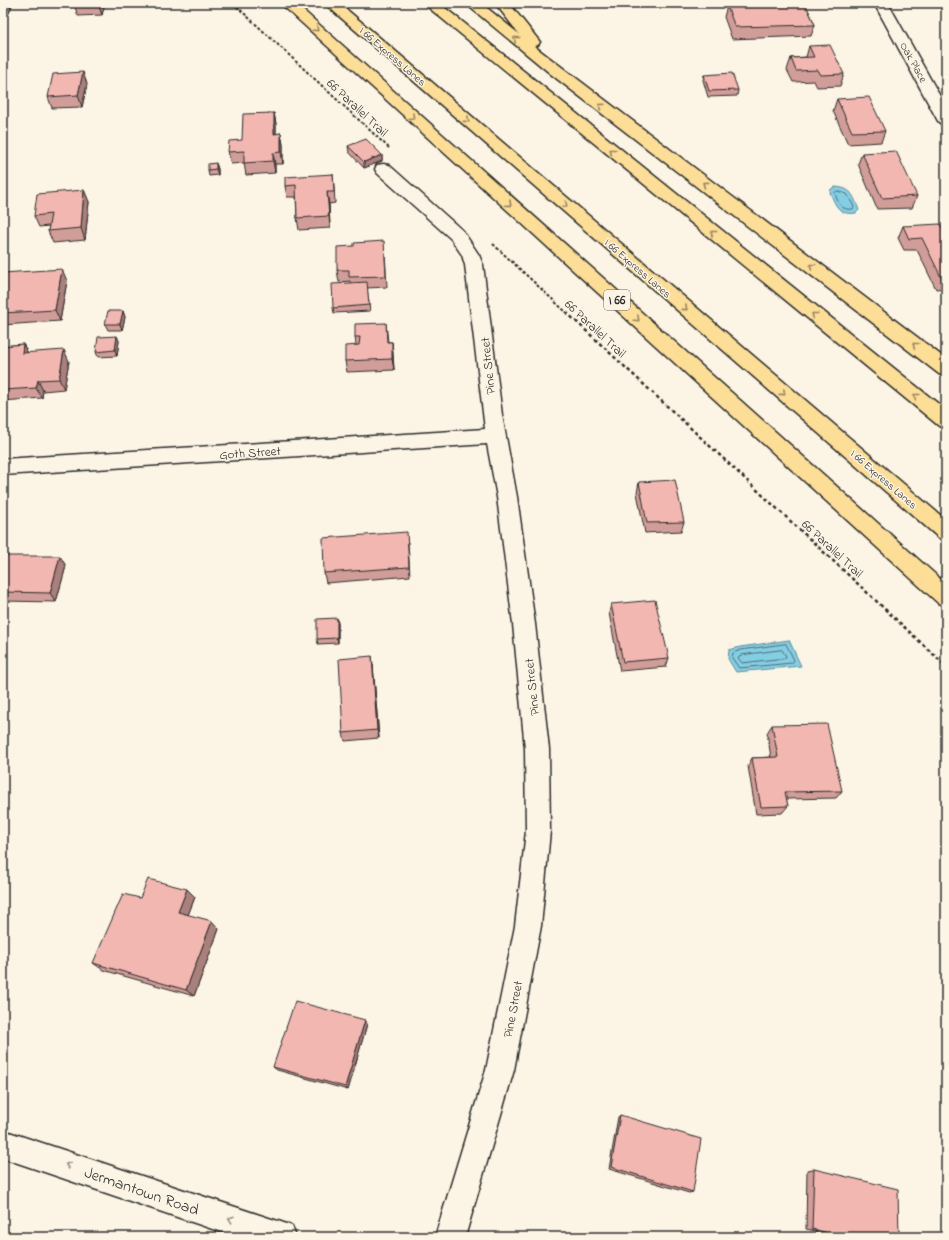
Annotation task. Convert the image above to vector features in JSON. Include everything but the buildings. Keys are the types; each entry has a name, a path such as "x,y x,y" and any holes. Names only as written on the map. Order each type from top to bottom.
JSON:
{"highway":[{"name":"I 66","path":"287,3 946,597"},
{"name":"I 66 Express Lanes","path":"331,3 946,532"},
{"path":"430,3 946,421"},
{"path":"472,3 557,72 946,369"},
{"path":"502,3 557,72"}],"street":[{"path":"3,10 5,3"},
{"name":"Oak Place","path":"881,3 946,121"},
{"name":"Pine Street","path":"387,160 457,235 470,255 477,277 492,414 507,497 524,624 537,749 538,831 528,926 500,1070 450,1237"},
{"name":"Goth Street","path":"3,467 496,436"},
{"name":"Jermantown Road","path":"3,1144 281,1237"}],"path":[{"name":"66 Parallel Trail","path":"233,3 387,160"},
{"name":"66 Parallel Trail","path":"490,242 946,666"}],"water":[{"path":"835,187 845,189 851,193 859,210 856,213 845,213 838,208 830,192 831,189"},
{"path":"789,640 801,666 736,672 728,659 729,650"}]}
